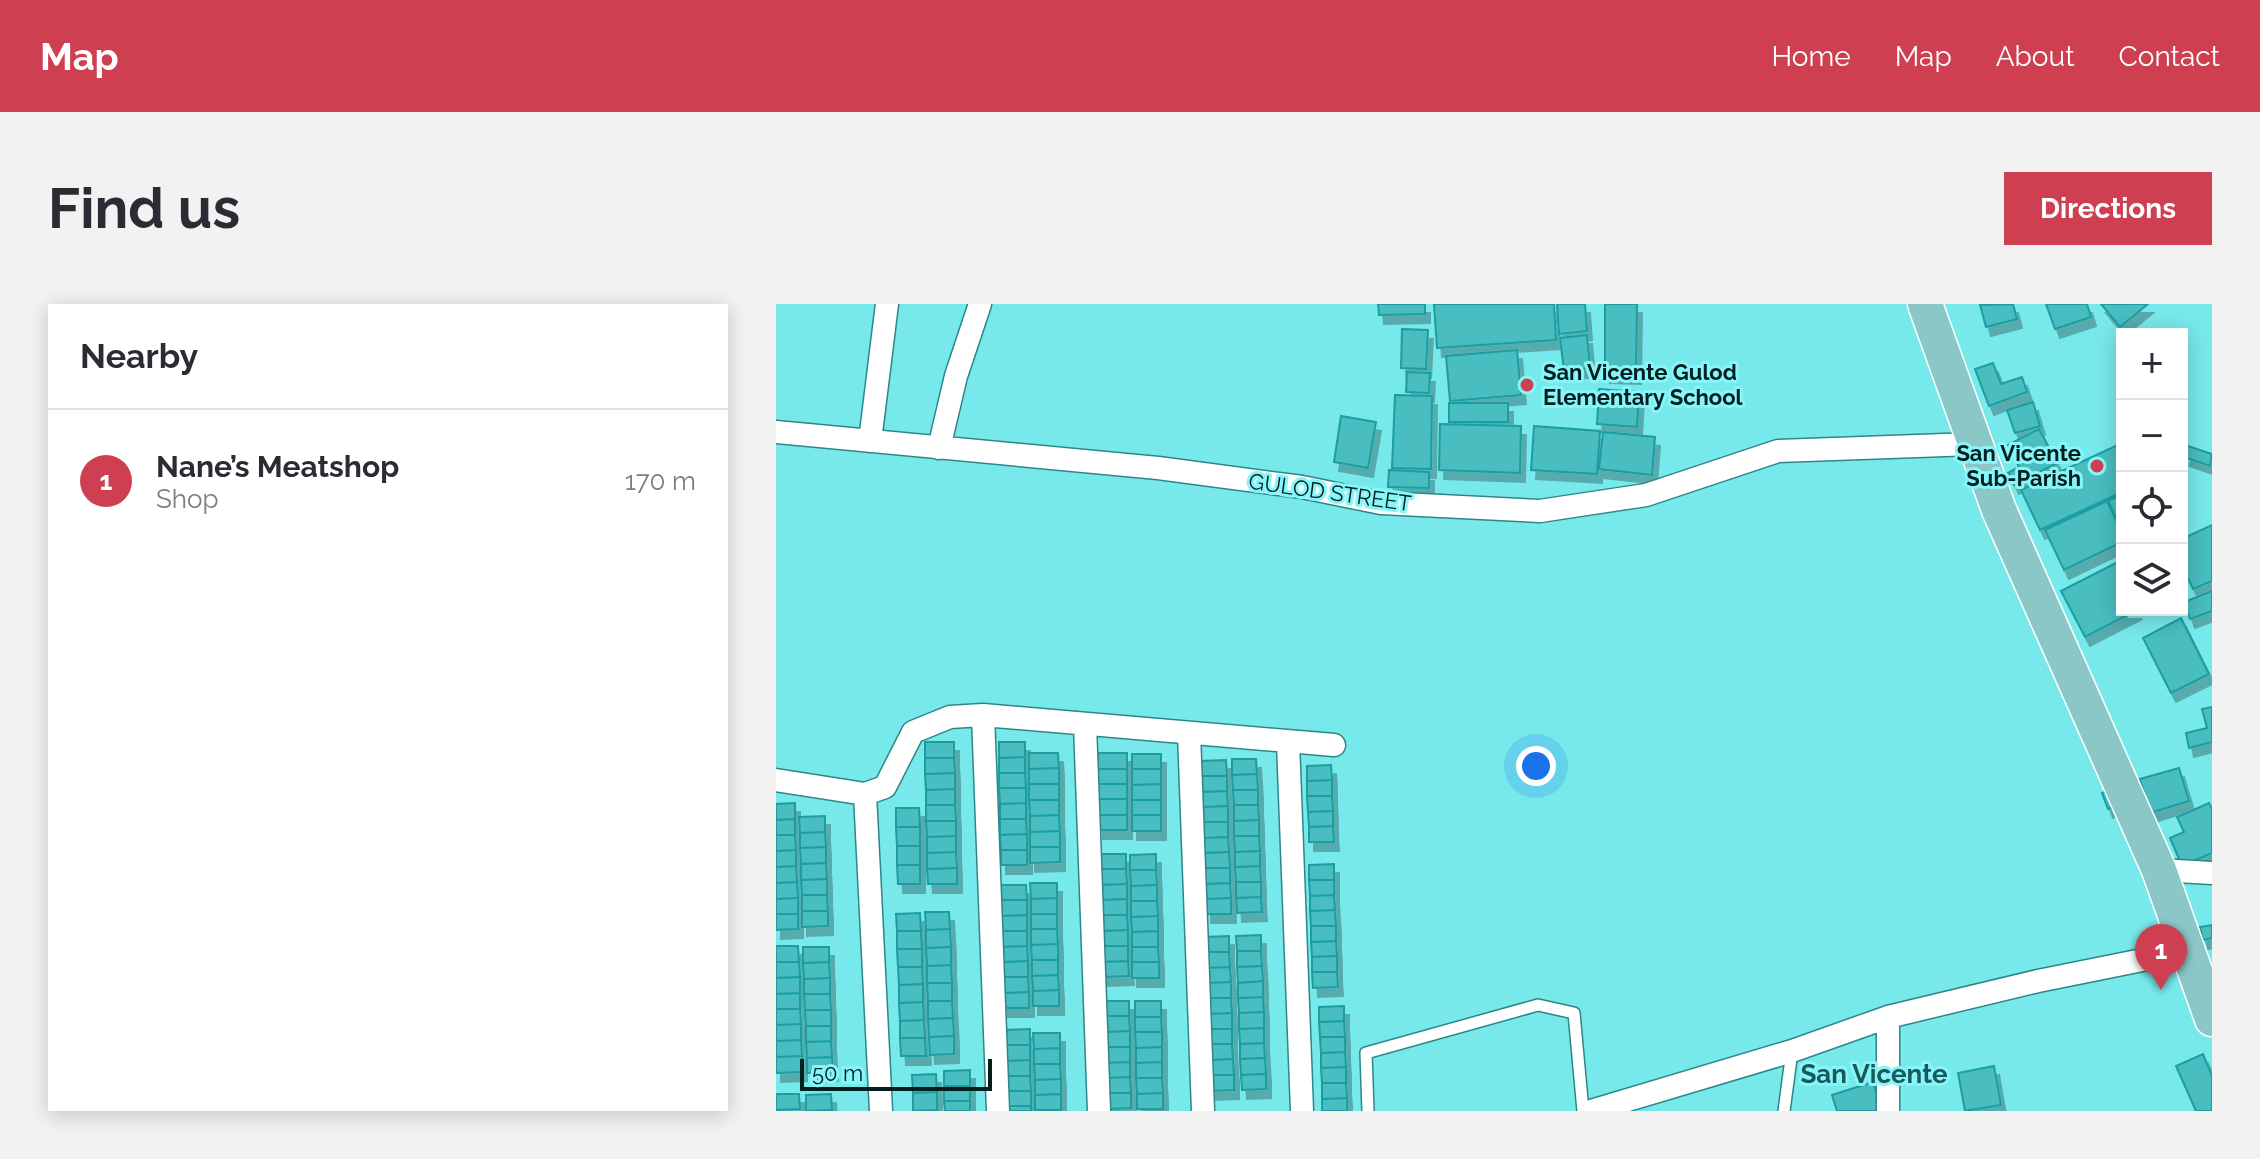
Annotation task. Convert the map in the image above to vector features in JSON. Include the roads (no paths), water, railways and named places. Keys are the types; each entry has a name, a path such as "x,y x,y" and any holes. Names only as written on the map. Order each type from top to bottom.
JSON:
{"main road":[{"path":"1925,304 1999,510 2159,870 2212,1019"}],"street":[{"path":"870,441 887,304"},
{"path":"939,448 956,376 980,304"},
{"name":"GULOD STREET","path":"776,432 1158,468 1302,487 1381,503 1540,511 1646,495 1778,451 1973,444"},
{"path":"983,715 998,1111"},
{"path":"776,780 865,794 885,787 913,732 950,717 983,715 1334,745"},
{"path":"1085,724 1099,1111"},
{"path":"1189,733 1203,1111"},
{"path":"1288,742 1302,1111"},
{"path":"865,794 881,1111"},
{"path":"2159,870 2212,873"},
{"path":"1591,1111 1792,1051 1888,1017 2038,981 2187,951"},
{"path":"1888,1017 1888,1111"}],"lane":[{"path":"1368,1111 1366,1053 1538,1005 1574,1013 1583,1111"},
{"path":"1784,1111 1792,1051"}],"place":[{"name":"San Vicente Gulod Elementary School","path":"1527,385"},
{"name":"San Vicente Sub-Parish","path":"2097,466"},
{"name":"Nane’s Meatshop","path":"2161,990"}],"district":[{"name":"San Vicente","path":"1874,1074"}]}
